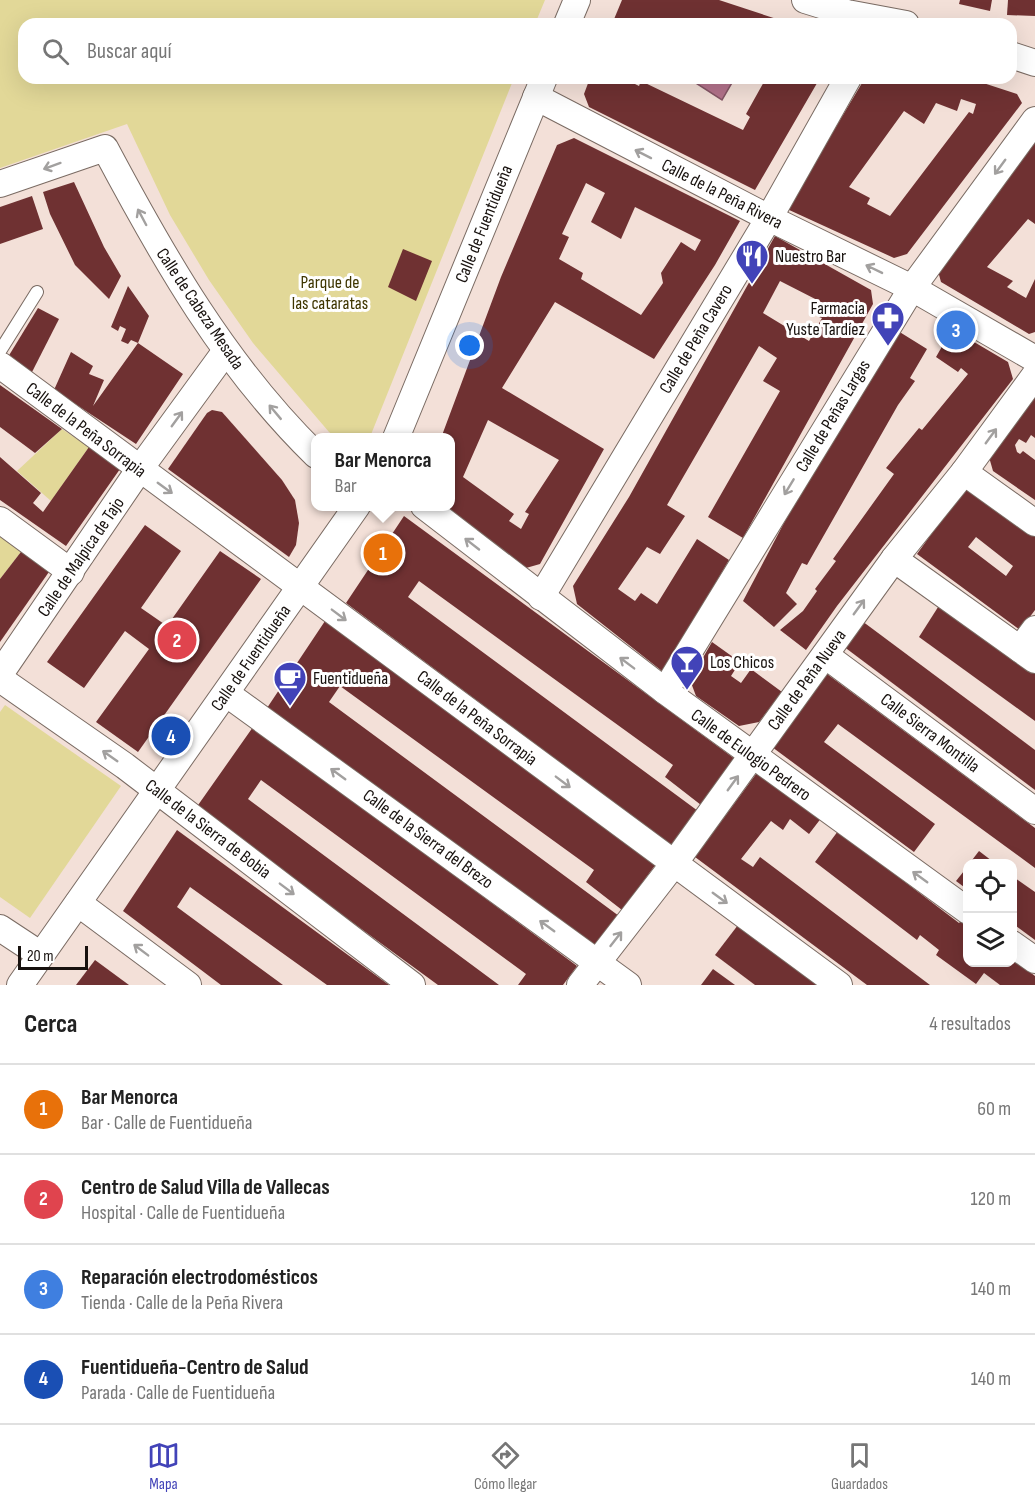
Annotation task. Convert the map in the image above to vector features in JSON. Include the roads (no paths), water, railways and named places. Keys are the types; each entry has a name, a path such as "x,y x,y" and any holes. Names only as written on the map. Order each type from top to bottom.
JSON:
{"street":[{"path":"570,18 577,0"},
{"path":"805,0 847,13 891,17"},
{"path":"1017,57 1035,63"},
{"name":"Calle de Peña Cavero","path":"541,597 769,218 845,84"},
{"name":"Calle de la Peña Rivera","path":"540,88 769,218 912,288 1035,359"},
{"name":"Calle de Fuentidueña","path":"398,433 540,88"},
{"name":"Calle de Peñas Largas","path":"665,691 912,288 1035,120"},
{"name":"Calle de Cabeza Mesada","path":"0,184 105,148 161,253 225,352 311,451"},
{"name":"Calle de Malpica de Tajo","path":"0,674 139,470 225,352"},
{"name":"Calle de la Peña Sorrapia","path":"0,365 673,865 839,985"},
{"name":"Calle de Peña Nueva","path":"580,985 673,865 894,559 964,472 1035,375"},
{"path":"964,472 1035,523"},
{"name":"Calle de Fuentidueña","path":"20,985 354,511"},
{"name":"Calle de Eulogio Pedrero","path":"429,511 752,756 963,907"},
{"path":"0,520 71,572"},
{"path":"894,559 1027,655 1035,629"},
{"name":"Calle Sierra Montilla","path":"825,655 1035,812"},
{"name":"Calle de la Sierra de Bobia","path":"0,679 157,790 412,985"},
{"name":"Calle de la Sierra del Brezo","path":"227,694 628,985"},
{"path":"78,903 188,985"},
{"path":"0,928 41,955"},
{"path":"1017,947 1035,960"}],"lane":[{"path":"0,351 37,292"}],"place":[{"name":"Nuestro Bar","path":"752,285"},
{"name":"Reparación electrodomésticos","path":"956,330"},
{"name":"Farmacia Yuste Tardíez","path":"888,347"},
{"name":"Bar Menorca","path":"383,553"},
{"name":"Centro de Salud Villa de Vallecas","path":"177,640"},
{"name":"Los Chicos","path":"687,691"},
{"name":"Fuentidueña","path":"290,707"},
{"name":"Fuentidueña-Centro de Salud","path":"171,736"}],"park label":[{"name":"Parque de las cataratas","path":"330,292"}]}
